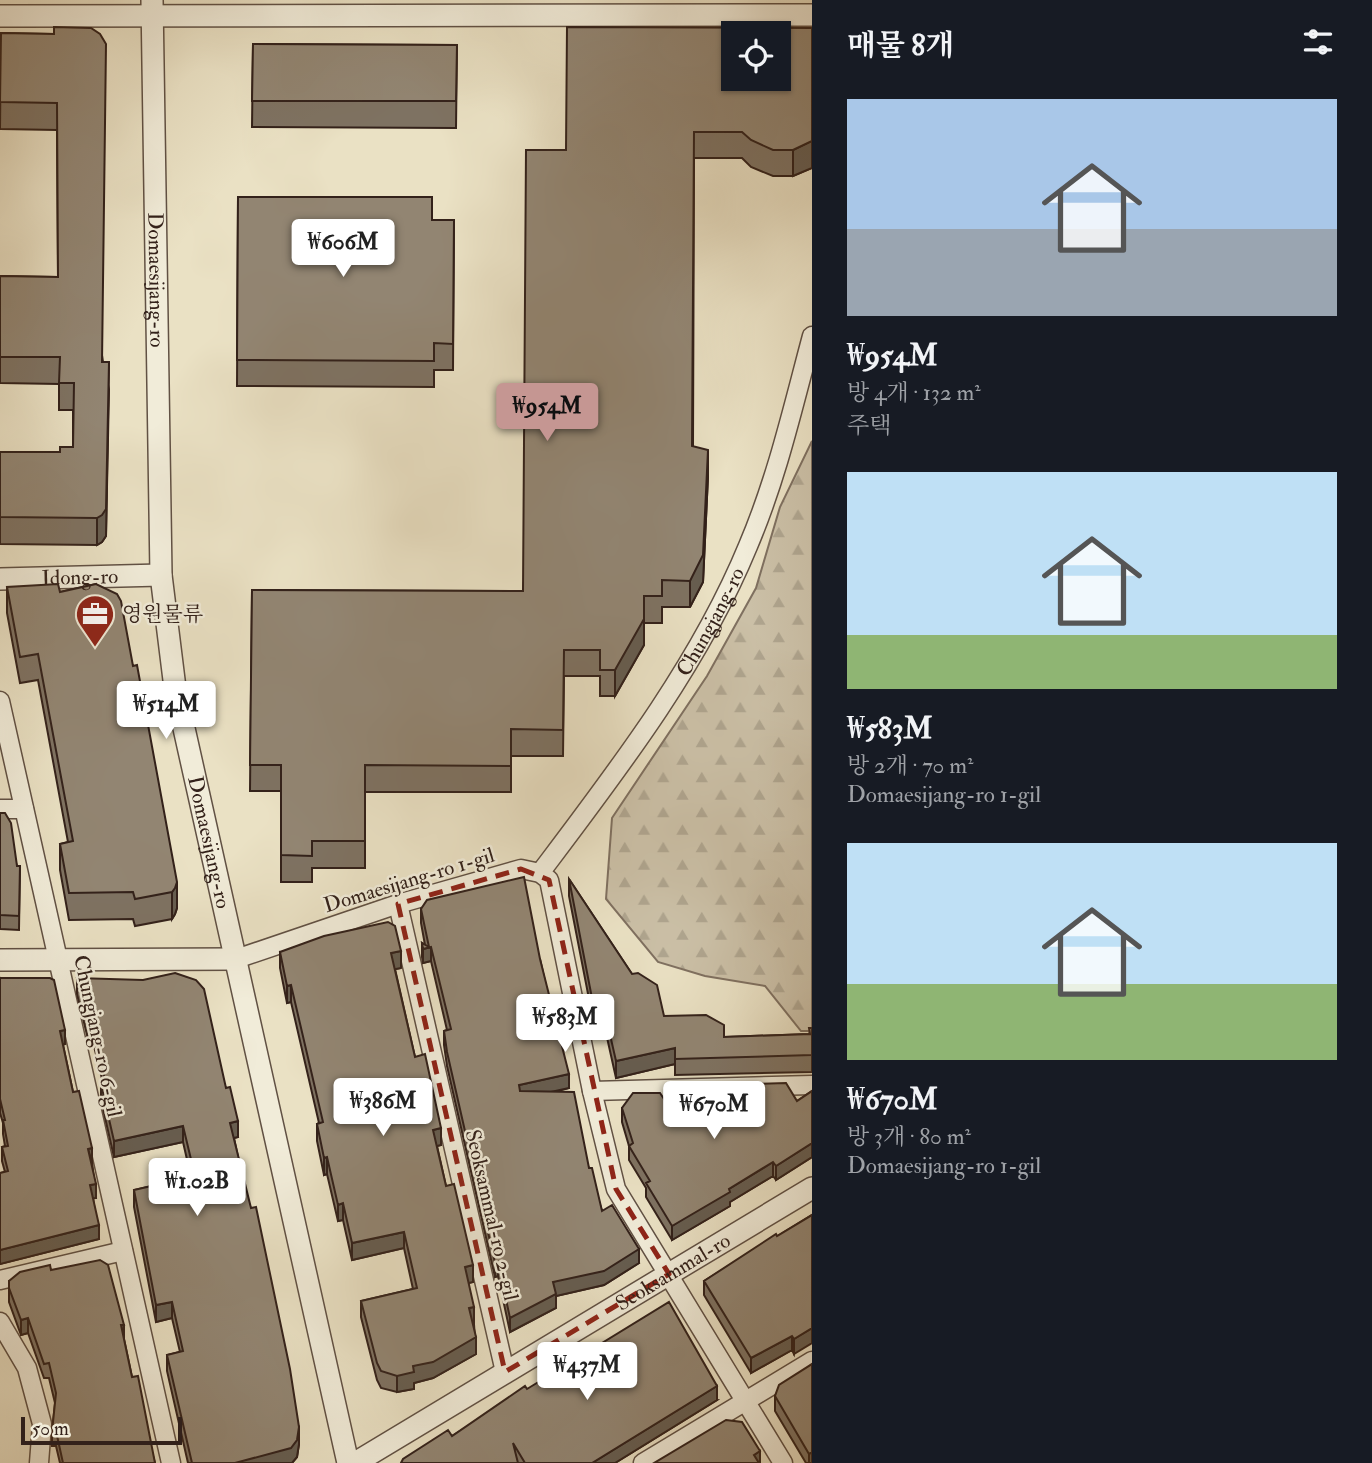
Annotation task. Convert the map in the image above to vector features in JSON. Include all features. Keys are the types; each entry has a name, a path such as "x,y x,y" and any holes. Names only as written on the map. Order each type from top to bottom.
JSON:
{"street":[{"path":"0,16 152,7 812,15"},
{"name":"Domaesijang-ro","path":"152,7 161,575 175,688 348,1463"},
{"name":"Chungjang-ro","path":"540,873 604,789 720,607 772,483 812,336"},
{"name":"Idong-ro","path":"0,579 161,575"},
{"name":"Chungjang-ro 6-gil","path":"1,709 171,1463"},
{"path":"0,809 24,809"},
{"name":"Domaesijang-ro 1-gil","path":"236,959 398,904 521,869 540,873"},
{"path":"540,873 549,880 592,1091 616,1189 783,1463"},
{"name":"Seoksammal-ro 2-gil","path":"398,904 505,1372"},
{"path":"0,960 236,959"},
{"path":"592,1091 812,1085"},
{"name":"Seoksammal-ro","path":"355,1463 812,1188"},
{"path":"0,1280 123,1251"},
{"path":"0,1322 27,1368 42,1424 39,1463"},
{"path":"643,1463 812,1361"}],"highlighted area":[{"path":"521,869 549,880 616,1189 669,1274 505,1372 398,904"}],"green space":[{"path":"812,441 812,1031 801,1031 765,986 705,976 658,962 606,899 612,818 707,676 756,588 780,507"}],"building":[{"path":"54,27 91,28 100,34 106,44 102,362 109,362 106,509 97,518 0,517 0,452 60,452 60,447 73,447 74,383 59,383 60,357 0,357 0,276 58,277 57,103 0,102 1,33 54,34"},
{"path":"567,27 721,28 721,91 791,91 791,28 812,28 812,141 793,150 773,150 751,140 742,132 694,132 692,446 708,450 703,555 690,581 662,580 662,596 644,596 644,619 615,670 600,670 600,650 564,650 563,730 511,729 511,766 365,765 365,841 312,841 312,856 281,855 281,765 250,765 252,590 523,591 526,150 566,150"},
{"path":"253,44 457,45 456,101 252,101"},
{"path":"238,197 432,197 432,220 454,220 453,344 434,343 434,361 237,360"},
{"path":"58,584 60,592 96,584 117,594 121,601 133,666 137,665 177,882 172,892 135,899 133,892 69,893 60,844 73,841 38,654 20,657 7,587"},
{"path":"0,813 5,813 11,823 17,866 20,866 19,916 0,915"},
{"path":"524,877 540,959 569,1074 519,1085 520,1091 574,1092 589,1168 592,1168 602,1211 612,1205 639,1249 604,1271 553,1282 556,1294 510,1318 447,1052 444,1031 451,1029 431,947 423,949 422,943 429,947 421,909 427,900"},
{"path":"569,879 632,974 638,973 657,985 664,1016 706,1015 724,1025 724,1037 810,1034 809,1028 812,1028 812,1055 675,1059 675,1048 616,1061 606,1017 596,1019"},
{"path":"388,922 395,926 401,951 391,953 415,1057 425,1054 441,1128 433,1130 446,1186 454,1184 473,1265 465,1267 474,1307 469,1308 476,1337 433,1362 413,1366 414,1372 397,1376 381,1371 377,1363 361,1301 417,1288 404,1232 352,1243 343,1203 338,1205 327,1157 324,1158 317,1124 323,1122 291,985 287,986 280,952 324,936"},
{"path":"175,973 196,980 204,989 226,1088 230,1087 238,1121 230,1123 251,1208 256,1207 290,1369 299,1427 297,1440 291,1448 235,1463 192,1463 167,1355 183,1351 172,1302 156,1305 134,1190 195,1176 183,1126 114,1141 101,1084 105,1083 103,1068 92,1021 88,1023 77,978 143,980"},
{"path":"0,978 54,980 65,1030 60,1031 73,1092 79,1091 92,1148 88,1149 96,1184 90,1185 99,1225 0,1250 0,1173 8,1171 2,1147 8,1146 0,1099"},
{"path":"786,1083 797,1101 812,1091 812,1143 776,1166 773,1162 729,1189 730,1192 672,1226 646,1183 650,1181 629,1146 633,1143 622,1108 633,1093 660,1093 670,1108 707,1085 715,1085 725,1100 750,1084"},
{"path":"812,1215 812,1328 751,1358 704,1281 776,1234 777,1236"},
{"path":"100,1260 108,1265 124,1325 121,1325 132,1377 138,1376 155,1463 63,1463 56,1431 52,1432 56,1393 49,1363 44,1364 28,1318 21,1320 9,1288 9,1281 20,1272 50,1265 51,1270"},
{"path":"669,1302 717,1386 592,1463 525,1463 513,1443 518,1463 401,1463 403,1459 448,1430 452,1436 525,1386 527,1389"},
{"path":"812,1364 812,1452 809,1454 775,1396 779,1385"},
{"path":"726,1420 742,1422 760,1451 754,1455 759,1463 654,1463"}],"place":[{"name":"영원물류","path":"95,648"}]}
